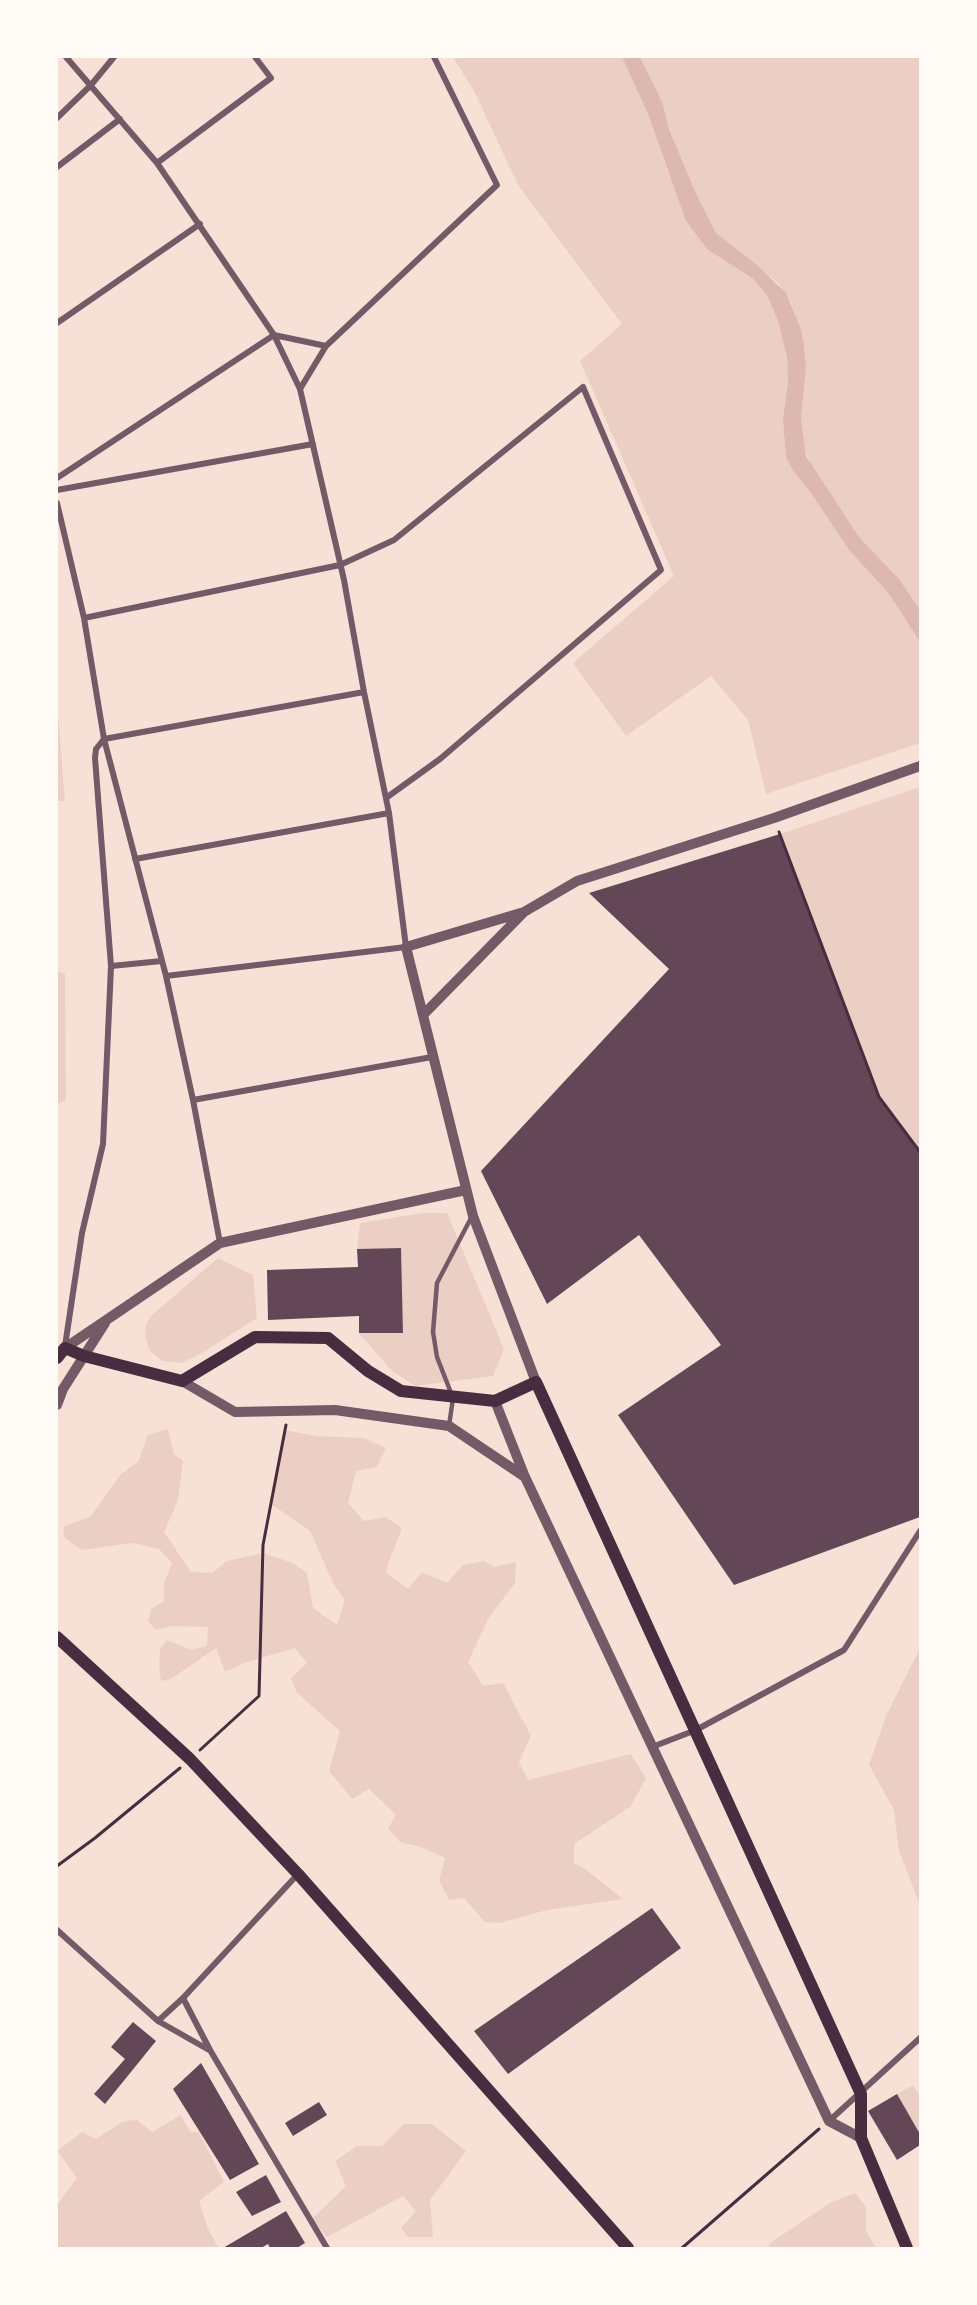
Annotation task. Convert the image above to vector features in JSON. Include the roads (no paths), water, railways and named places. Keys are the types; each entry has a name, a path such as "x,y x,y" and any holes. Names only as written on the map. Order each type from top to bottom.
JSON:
{"main road":[{"path":"57,1358 65,1348 84,1356 182,1381 255,1337 328,1338 368,1371 401,1391 495,1401 536,1382 861,2094 861,2138 907,2248"},
{"path":"57,1637 190,1759 298,1874 628,2248"}],"street":[{"path":"66,57 157,163 200,224 274,335 300,389 340,565 389,813 406,947 432,1057 472,1216 536,1382"},
{"path":"57,118 91,85 114,57"},
{"path":"157,163 271,78 255,57"},
{"path":"300,389 326,346 497,184 434,57"},
{"path":"57,167 120,119"},
{"path":"57,323 200,224"},
{"path":"57,478 274,335 326,346"},
{"path":"84,618 340,565 394,540 583,387 661,570 440,759 386,798"},
{"path":"57,490 313,444"},
{"path":"57,503 84,618 104,739 166,976 193,1100 220,1243"},
{"path":"65,1348 82,1233 103,1144 111,966 96,749 104,739 364,692"},
{"path":"166,976 406,947 524,912 577,881 774,818 920,766"},
{"path":"135,859 389,813"},
{"path":"423,1014 524,912"},
{"path":"111,966 162,961"},
{"path":"193,1100 432,1057"},
{"path":"65,1348 220,1243 466,1190"},
{"path":"57,1405 63,1389 109,1317"},
{"path":"182,1381 235,1412 335,1410 449,1426 525,1477"},
{"path":"495,1401 525,1477 829,2121 861,2138"},
{"path":"652,1747 696,1730 843,1650 920,1531"},
{"path":"158,2021 183,1998 298,1874"},
{"path":"57,1930 158,2021 210,2050"},
{"path":"183,1998 210,2050 327,2248"},
{"path":"829,2121 920,2038"}],"lane":[{"path":"449,1426 453,1398 437,1357 433,1332 437,1283 472,1216"}]}
